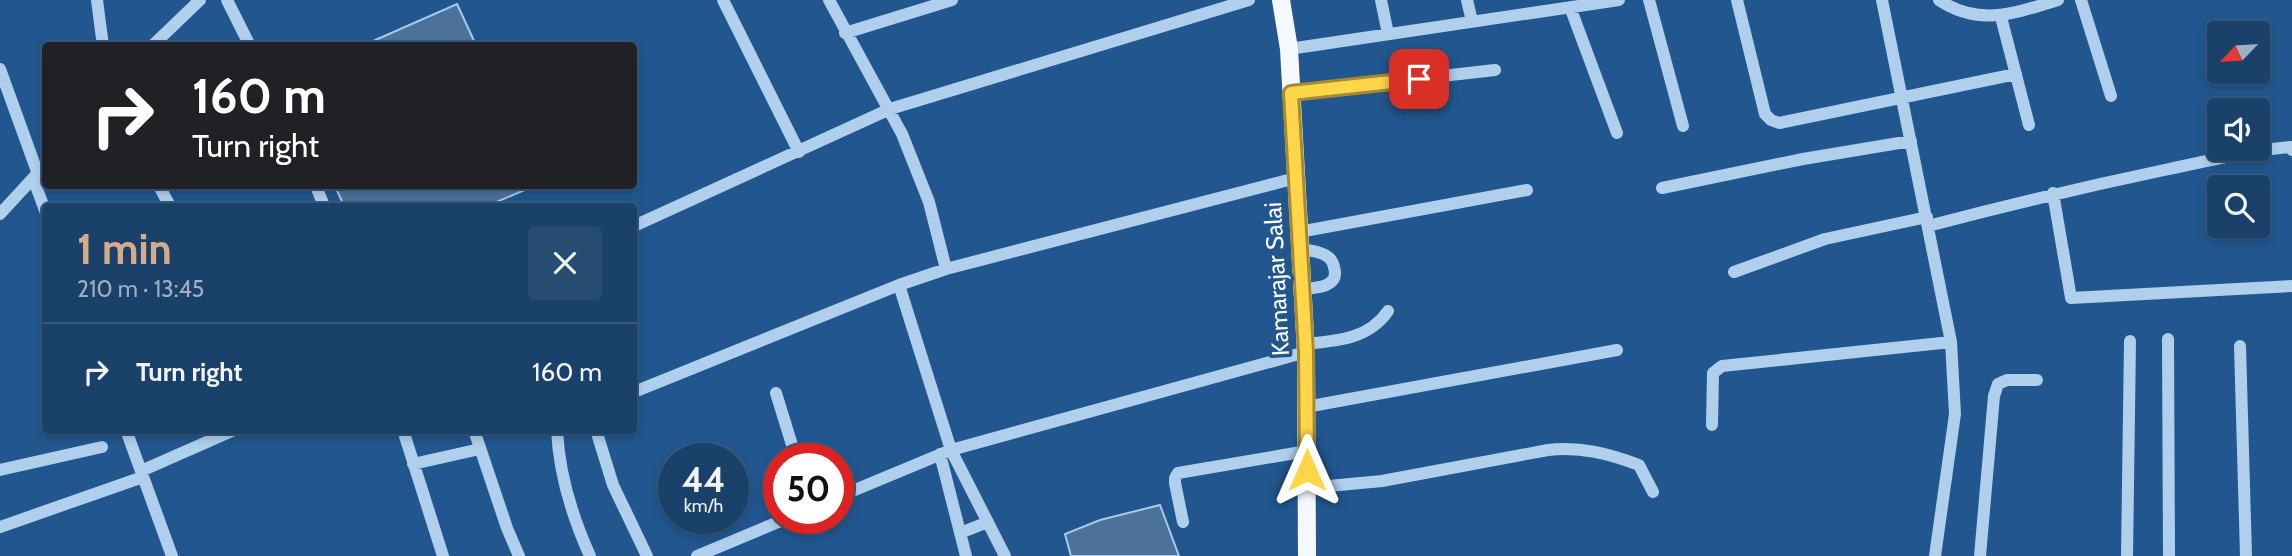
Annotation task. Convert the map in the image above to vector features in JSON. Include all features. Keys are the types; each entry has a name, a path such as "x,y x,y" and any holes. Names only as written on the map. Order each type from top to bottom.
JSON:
{"main road":[{"name":"Kamarajar Salai","path":"1281,0 1289,49 1306,348 1307,556"}],"street":[{"path":"97,0 102,42"},
{"path":"156,42 200,0"},
{"path":"227,0 248,42"},
{"path":"723,0 799,152"},
{"path":"829,0 845,33 890,109 929,202 946,269"},
{"path":"845,33 952,0"},
{"path":"637,225 890,109 1249,0"},
{"path":"1381,0 1388,34"},
{"path":"1467,0 1472,21"},
{"path":"1289,49 1619,0"},
{"path":"1649,0 1683,126"},
{"path":"1737,0 1766,114 1779,123 2016,74"},
{"path":"1882,0 1951,342 1955,414 1935,556"},
{"path":"1939,0 1953,9 2001,17 2058,0"},
{"path":"2081,0 2111,96"},
{"path":"1570,6 1617,133"},
{"path":"2001,17 2029,125"},
{"path":"0,69 39,172 44,203"},
{"path":"1291,93 1495,70"},
{"path":"1662,188 1911,141"},
{"path":"1734,272 1825,239 1928,221 2233,155 2278,148 2290,147 2292,150"},
{"path":"0,214 39,172"},
{"path":"637,391 899,285 946,269 1296,178"},
{"path":"1300,240 1527,190"},
{"path":"2053,193 2071,298 2292,286"},
{"path":"1300,240 1327,256 1333,263 1335,272 1334,279 1326,286 1302,289"},
{"path":"899,285 945,452 966,556"},
{"path":"854,490 945,452 1306,348 1350,338 1382,321 1388,311"},
{"path":"2168,338 2169,556"},
{"path":"2127,556 2130,341"},
{"path":"1712,425 1713,373 1722,366 1951,342"},
{"path":"2240,345 2246,556"},
{"path":"1306,407 1617,350"},
{"path":"1980,556 1994,396 1998,384 2007,380 2037,380"},
{"path":"776,393 791,443"},
{"path":"127,434 172,556"},
{"path":"0,527 142,474 226,434"},
{"path":"404,434 443,556"},
{"path":"475,434 519,556"},
{"path":"557,434 564,483 572,512 590,556"},
{"path":"597,434 613,485 647,556"},
{"path":"0,470 102,447"},
{"path":"413,464 480,449"},
{"path":"1307,488 1382,481 1548,450 1568,449 1616,456 1640,465 1653,492"},
{"path":"1183,523 1174,478 1178,473 1307,451"},
{"path":"945,452 988,522 1005,556"},
{"path":"960,533 988,522"},
{"path":"697,556 763,528"}],"water":[{"path":"457,4 475,42 371,42"},
{"path":"336,189 527,189 494,203 343,203"},
{"path":"1160,505 1179,556 1071,556 1065,534 1100,520"}],"route":[{"path":"1307,470 1306,352 1291,93 1419,79"}]}
